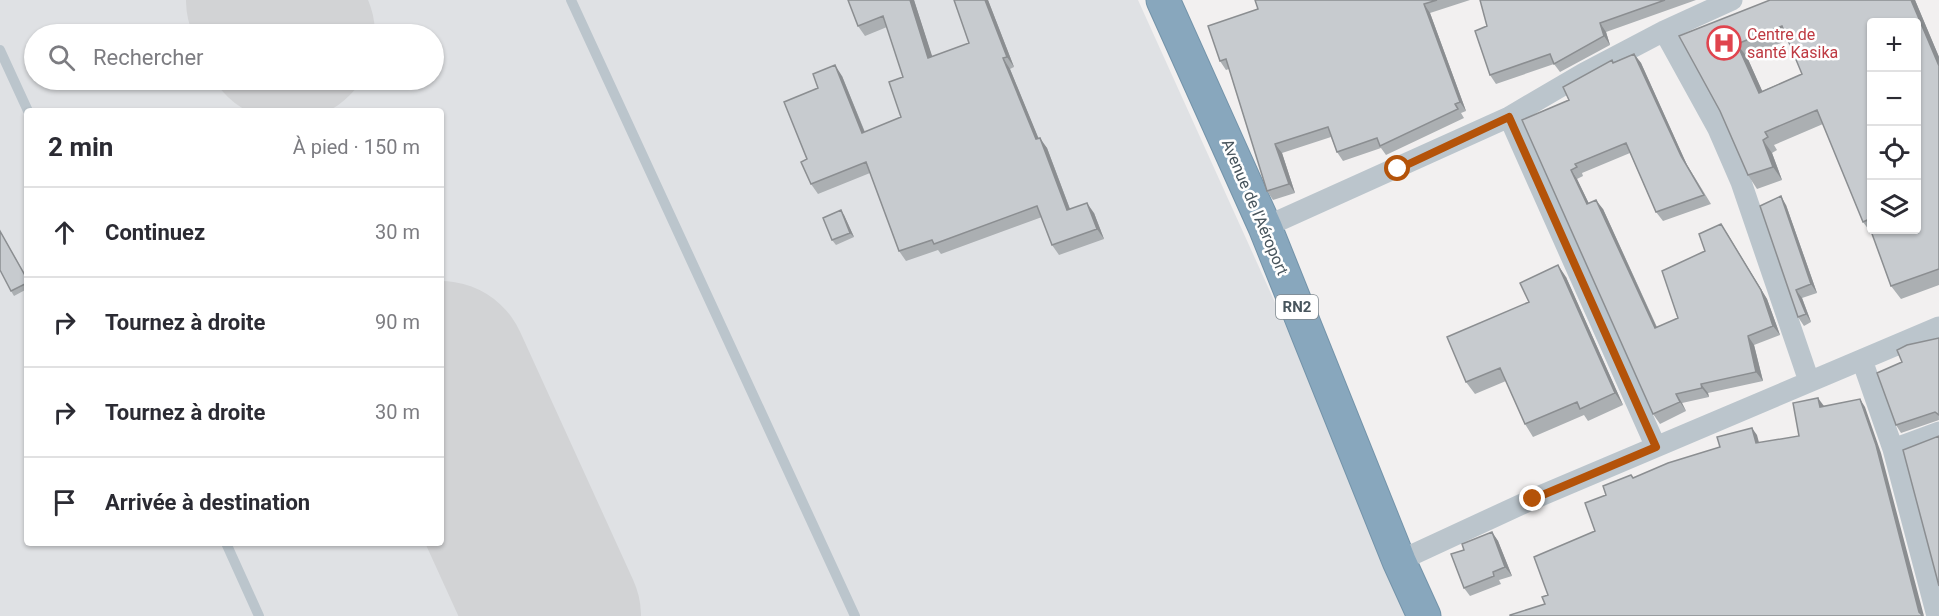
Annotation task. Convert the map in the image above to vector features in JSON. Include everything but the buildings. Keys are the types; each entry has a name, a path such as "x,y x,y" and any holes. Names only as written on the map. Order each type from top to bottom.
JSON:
{"highway":[{"name":"Avenue de l'Aéroport","path":"1163,0 1265,227 1399,561 1424,616"}],"street":[{"path":"1265,227 1509,117 1584,73 1664,31 1732,0"},
{"path":"1664,31 1718,129 1742,182 1809,381"},
{"path":"1509,117 1656,447"},
{"path":"1399,561 1656,447 1939,327"},
{"path":"1862,360 1893,449 1937,616"},
{"path":"1893,449 1939,432"}],"lane":[{"path":"571,0 855,616"},
{"path":"0,50 27,108"},
{"path":"227,546 258,616"}],"shaded area":[{"path":"0,0 1138,0 1417,616 0,616"}],"runway":[{"path":"273,0 284,24"},
{"path":"444,375 554,616"}],"place":[{"name":"Centre de santé Kasika","path":"1724,43"}],"route":[{"path":"1398,169 1509,117 1656,447 1533,499"}]}
